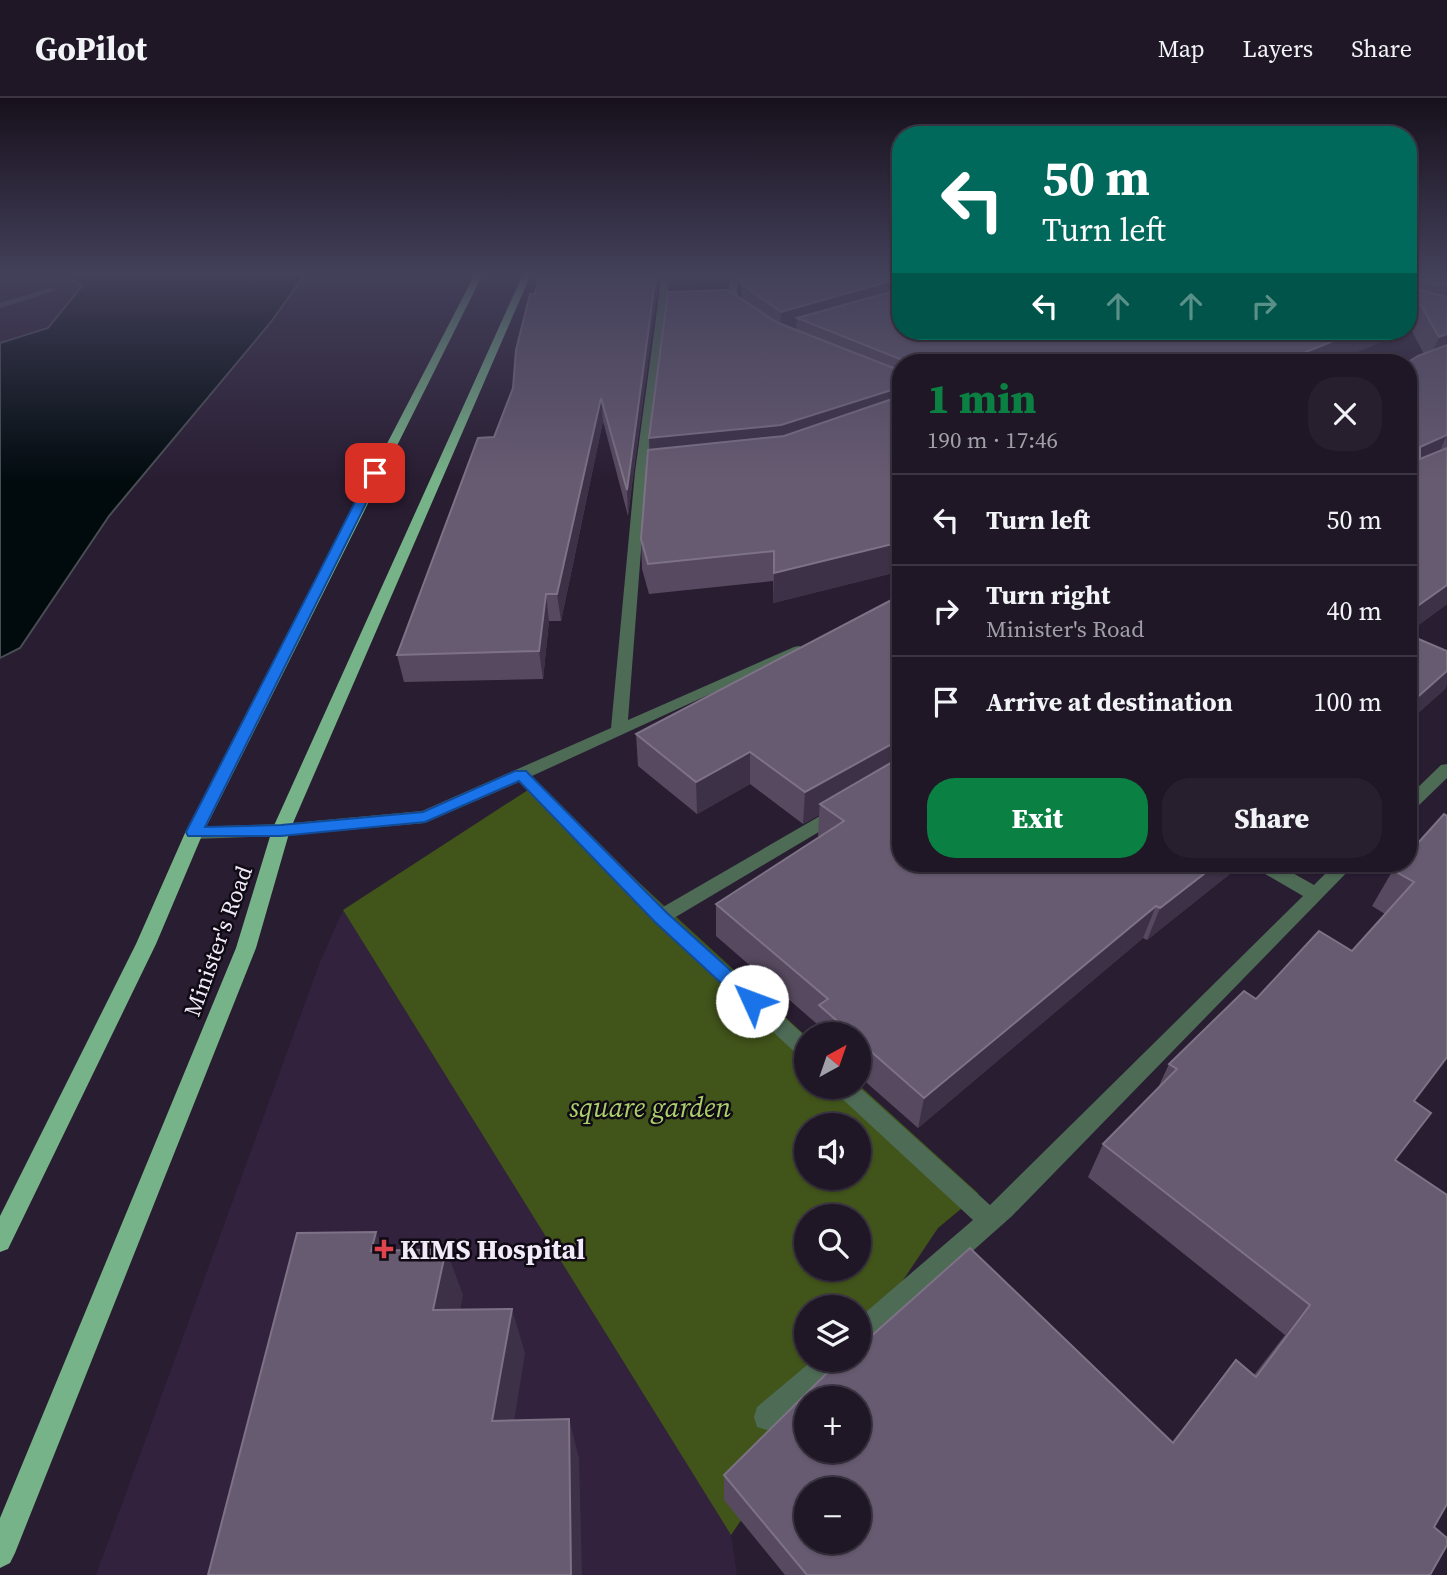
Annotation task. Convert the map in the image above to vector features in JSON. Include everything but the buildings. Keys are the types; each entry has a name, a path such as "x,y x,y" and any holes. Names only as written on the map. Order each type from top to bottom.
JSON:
{"main road":[{"path":"0,1241 146,944 194,832 443,343"},
{"name":"Minister's Road","path":"0,1553 246,947 281,830 496,343"}],"street":[{"path":"620,730 662,343"},
{"path":"194,832 281,830 425,817 816,643"},
{"path":"1417,797 1447,769"},
{"path":"521,775 661,917 794,1039"},
{"path":"661,917 853,804"},
{"path":"1276,872 1314,894"},
{"path":"871,1324 989,1220 1337,872"},
{"path":"858,1099 989,1220"},
{"path":"767,1417 818,1372"}],"shaded area":[{"path":"0,343 254,343 109,516 20,648 0,658"},
{"name":"KIMS Hospital","path":"343,910 731,1535 737,1575 96,1575 320,962"}],"green space":[{"name":"square garden","path":"534,786 794,1025 794,1099 872,1099 872,1097 979,1194 938,1228 871,1328 871,1295 794,1295 794,1372 836,1372 821,1386 794,1386 794,1443 731,1535 343,910"}],"place":[{"name":"KIMS Hospital","path":"384,1249"}],"route":[{"path":"375,473 194,832 281,830 425,817 521,775 661,917 752,1001"}]}
